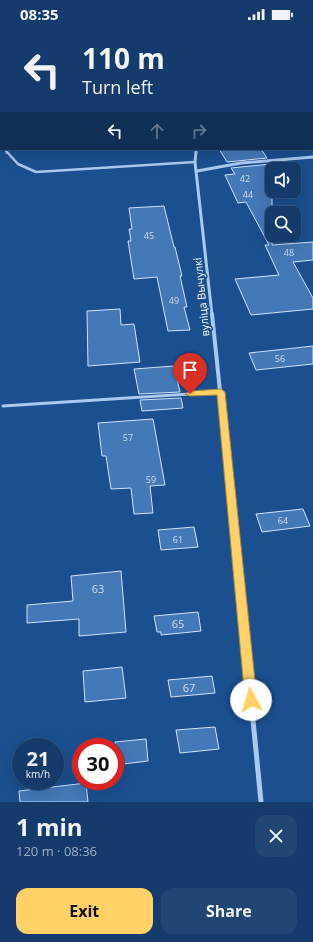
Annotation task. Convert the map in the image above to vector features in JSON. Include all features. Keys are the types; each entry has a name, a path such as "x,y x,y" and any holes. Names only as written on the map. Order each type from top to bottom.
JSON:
{"street":[{"name":"вуліца Вычулкі","path":"196,150 195,162 221,392 261,802"},
{"path":"197,170 241,163 313,157"}],"lane":[{"path":"6,150 16,163 26,169 36,172 195,162"},
{"path":"3,406 221,392"}],"building":[{"path":"220,150 262,150 267,158 227,162"},
{"path":"265,165 265,198 272,198 272,206 265,206 265,238 246,202 238,203 225,175 235,174 231,168"},
{"path":"164,206 182,276 180,276 187,307 184,307 190,330 168,331 157,277 134,279 128,241 131,241 129,229 132,229 129,208"},
{"path":"267,242 272,242 272,245 313,242 313,260 293,262 313,298 313,309 251,315 235,279 279,275 265,245 269,245"},
{"path":"120,309 121,325 134,324 140,362 88,366 87,311"},
{"path":"313,346 313,364 256,370 249,353"},
{"path":"174,366 180,392 139,394 134,369"},
{"path":"181,398 183,408 142,411 140,400"},
{"path":"153,419 165,485 150,486 153,513 134,514 131,488 111,489 106,456 102,456 98,423"},
{"path":"303,509 310,526 262,532 256,514"},
{"path":"194,527 198,547 161,550 158,530"},
{"path":"121,571 126,632 79,636 79,619 27,623 27,605 73,601 71,576"},
{"path":"198,612 201,631 161,635 161,632 157,632 154,616"},
{"path":"122,667 126,698 85,702 83,671"},
{"path":"212,676 215,693 171,697 168,680"},
{"path":"215,727 219,749 180,753 176,730"},
{"path":"146,739 148,761 124,764 124,741"},
{"path":"72,785 72,790 87,790 88,802 20,802 19,791 64,790 64,786"}],"route":[{"path":"190,394 221,392 251,700"}]}
